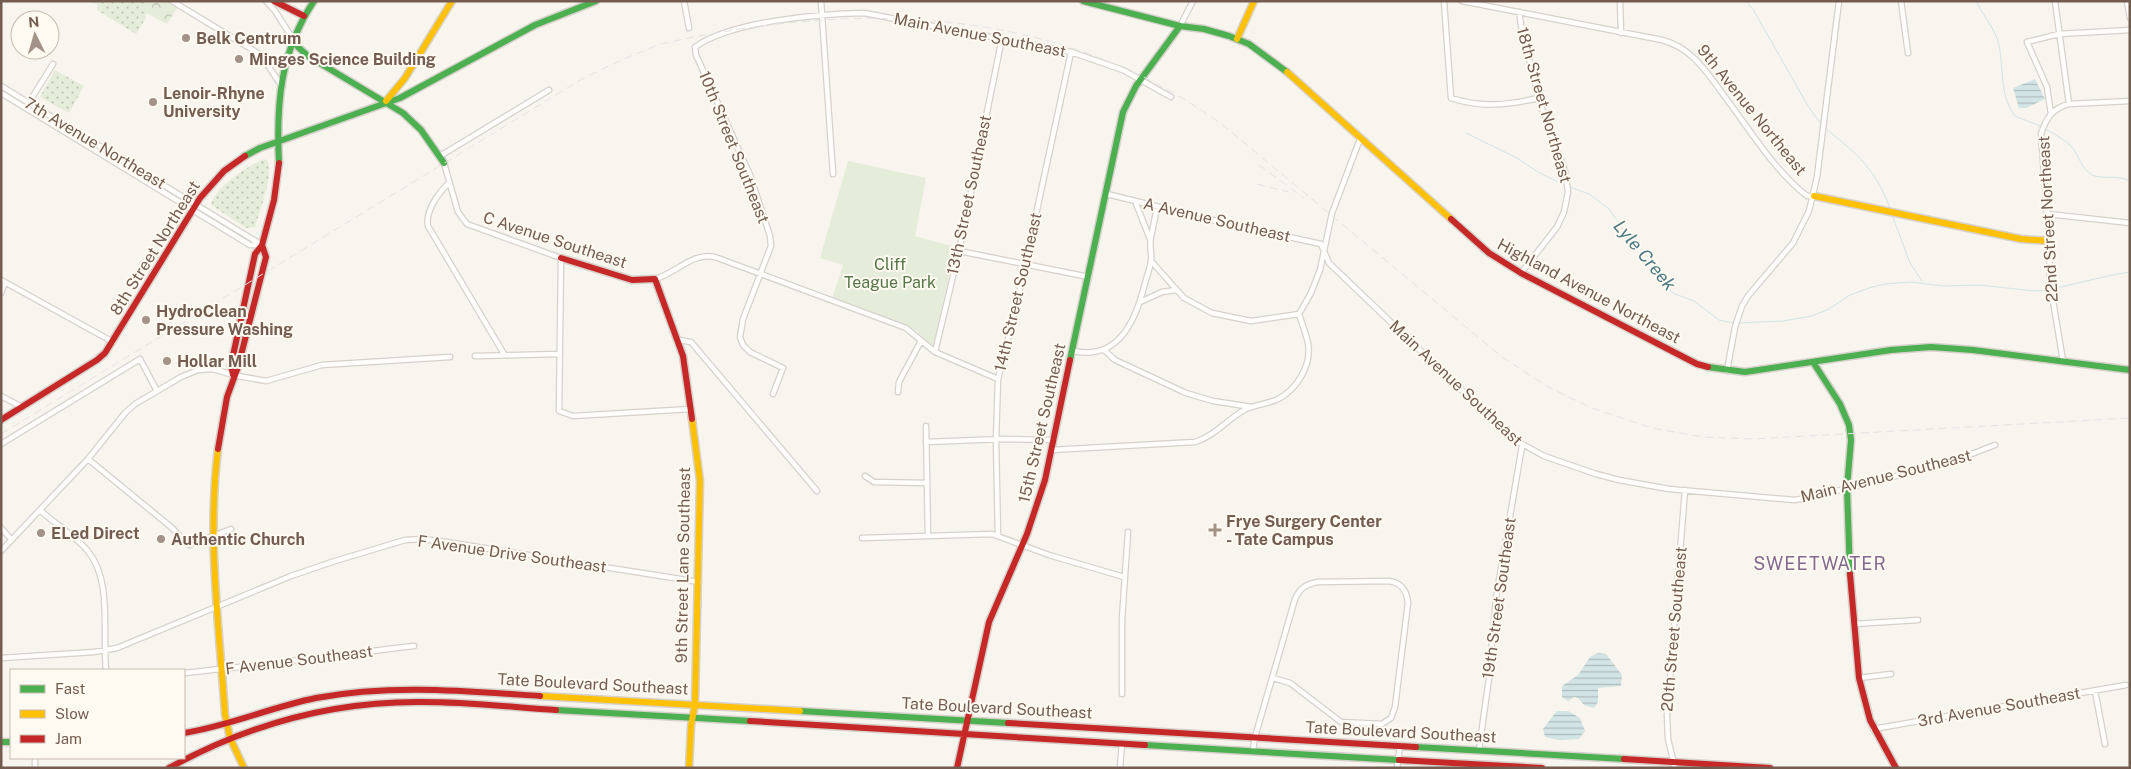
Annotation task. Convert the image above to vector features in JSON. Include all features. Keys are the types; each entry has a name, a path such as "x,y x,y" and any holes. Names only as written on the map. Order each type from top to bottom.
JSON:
{"main road":[{"path":"274,1 304,16"},
{"path":"234,375 231,365 255,254 262,245 278,178 281,85 293,39 314,1"},
{"path":"385,102 405,78 452,1"},
{"path":"278,142 400,98 577,4 596,1"},
{"name":"Highland Avenue Northeast","path":"1083,1 1180,26 1204,29 1238,39 1255,48 1277,63 1481,247 1521,273 1686,359 1708,367 1745,372 1891,350 1931,347 1973,350 2130,370"},
{"path":"1238,39 1254,1"},
{"name":"15th Street Southeast","path":"957,768 989,622 1023,545 1039,501 1054,440 1123,112 1140,81 1180,26"},
{"path":"293,39 298,47 308,56 413,121 444,163"},
{"name":"8th Street Northeast","path":"1,420 97,360 112,342 195,207 212,183 234,162 247,154 278,142"},
{"name":"9th Avenue Northeast","path":"1814,196 2021,239 2049,241"},
{"path":"244,768 230,738 226,724 216,607 212,536 213,495 218,445 234,375 238,367 266,257 262,245"},
{"name":"C Avenue Southeast","path":"561,258 632,280 656,279"},
{"name":"9th Street Lane Southeast","path":"656,279 679,340 685,368 700,481 695,704 688,768"},
{"path":"1814,362 1844,413 1851,434 1847,488 1854,624 1859,678 1866,709 1874,730 1896,768"},
{"name":"Tate Boulevard Southeast","path":"185,733 226,724 302,701 363,691 394,689 455,690 1479,750 1674,765 1770,768"},
{"name":"Tate Boulevard Southeast","path":"169,768 205,748 276,722 312,713 383,703 424,702 1542,768"}],"street":[{"path":"172,1 253,49 268,64 281,85"},
{"path":"266,1 293,39"},
{"path":"684,1 690,28"},
{"path":"821,1 833,174"},
{"path":"1180,26 1194,1"},
{"path":"1444,1 1451,98 1493,105 1539,98"},
{"name":"9th Avenue Northeast","path":"1462,1 1668,41 1681,47 1692,56 1785,174 1807,196 1814,196"},
{"path":"1620,1 1621,33"},
{"path":"1727,371 1735,328 1742,306 1748,296 1794,243 1804,224 1814,196 1839,1"},
{"path":"1901,1 1908,53"},
{"path":"2055,1 2069,104 2130,102"},
{"path":"2127,1 2130,18"},
{"name":"18th Street Northeast","path":"1519,12 1539,98 1565,172 1568,198 1557,227 1521,273"},
{"name":"Main Avenue Southeast","path":"695,47 714,37 741,28 821,16 873,14 1071,52 1123,70 1171,97"},
{"path":"2051,114 2047,87 2027,42 2059,34 2130,30"},
{"name":"13th Street Southeast","path":"935,352 959,251 1002,38"},
{"name":"10th Street Southeast","path":"695,47 696,55 750,175 770,236 770,246 743,319 740,341 750,352 779,366 783,370 774,394"},
{"name":"14th Street Southeast","path":"998,536 996,440 998,379 1001,374 1071,52"},
{"path":"268,64 277,64 287,58"},
{"path":"27,105 53,64"},
{"name":"7th Avenue Northeast","path":"1,86 27,105 195,207 262,245"},
{"path":"440,156 549,90"},
{"name":"7th Avenue Northeast","path":"1,93 27,105"},
{"name":"22nd Street Northeast","path":"2062,361 2052,299 2048,214 2041,134 2046,120 2051,114 2061,106 2069,104"},
{"path":"1051,450 1180,444 1202,440 1235,416 1274,400 1288,392 1299,380 1307,365 1308,344 1299,314 1317,280 1325,250 1331,215 1360,139"},
{"name":"C Avenue Southeast","path":"444,163 458,212 467,224 561,258"},
{"path":"449,183 441,192 428,215 428,226 504,354"},
{"name":"A Avenue Southeast","path":"1107,194 1156,207 1321,244 1325,250"},
{"path":"1072,351 1087,353 1104,350 1115,343 1125,332 1136,314 1151,260 1150,239 1135,201"},
{"name":"7th Avenue Northeast","path":"195,207 250,246 262,245"},
{"path":"1150,239 1155,224 1156,207"},
{"path":"2048,214 2130,223"},
{"name":"Main Avenue Southeast","path":"1325,250 1329,263 1503,431 1522,446 1544,456 1596,474 1651,486 1794,500 1847,488 1969,455 1995,445"},
{"path":"959,251 1089,277"},
{"name":"C Avenue Southeast","path":"656,279 671,273 693,258 702,255 715,257 759,275 906,328 935,352 998,379"},
{"path":"561,258 559,411 573,416 691,409"},
{"path":"1151,260 1176,290 1190,303 1221,316 1251,321 1299,314"},
{"path":"1,293 3,281 112,342"},
{"path":"1140,302 1157,294 1176,290"},
{"path":"679,340 691,342 818,491"},
{"path":"898,392 899,382 921,341"},
{"path":"1104,350 1115,360 1186,393 1213,401 1253,407"},
{"path":"475,356 560,354"},
{"path":"1,551 88,459 125,413 157,391 198,370 213,369 234,375 266,380 322,365 450,357"},
{"path":"1,444 140,359 157,391"},
{"path":"1,396 22,408"},
{"path":"926,426 928,536"},
{"path":"926,442 1054,440"},
{"name":"19th Street Southeast","path":"1479,750 1489,678 1496,598 1522,446"},
{"path":"88,459 171,527 189,545 231,529"},
{"path":"865,476 874,482 927,483"},
{"name":"20th Street Southeast","path":"1674,765 1668,739 1667,715 1685,490"},
{"path":"40,510 80,543 98,566 102,581 106,669"},
{"path":"1,528 12,540"},
{"path":"1122,694 1124,577 1128,532"},
{"path":"862,538 983,534 998,536 1049,555 1124,577"},
{"name":"F Avenue Drive Southeast","path":"105,650 127,645 302,572 412,539 446,542 699,582"},
{"path":"1253,750 1272,678 1295,599 1305,586 1318,582 1389,581 1398,583 1404,589 1408,603 1394,713 1390,720 1379,725 1341,722 1290,683 1272,678"},
{"path":"1854,624 1918,620"},
{"name":"F Avenue Southeast","path":"185,673 221,671 302,658 414,646"},
{"path":"1,658 105,650"},
{"path":"1859,678 1891,674"},
{"name":"3rd Avenue Southeast","path":"1874,730 2126,685"},
{"path":"2095,690 2105,744"},
{"path":"1120,768 1122,744"},
{"path":"1397,768 1400,746"}],"green space":[{"path":"91,1 146,1 146,18 136,34 97,10 99,6"},
{"path":"146,1 166,1 177,8 167,24 146,13"},
{"path":"55,70 84,86 69,113 40,97"},
{"path":"263,159 267,160 269,167 266,193 255,227 246,228 211,205 225,184 240,172"},
{"name":"Cliff Teague Park","path":"848,161 926,178 915,236 955,247 934,344 930,346 917,331 832,299 843,265 820,258"}],"shaded area":[{"path":"2035,79 2045,99 2026,108 2019,108 2013,88"},
{"path":"1598,653 1606,654 1622,675 1621,686 1598,688 1598,702 1594,708 1584,705 1578,698 1574,697 1568,701 1562,697 1562,686 1578,675 1590,657"},
{"path":"1557,711 1568,711 1580,718 1585,731 1579,739 1559,740 1545,737 1543,729"}],"waterway":[{"path":"1746,1 1754,11 1808,106 1821,124"},
{"path":"1976,1 1997,39 2006,99 2015,116 2044,128 2069,144 2092,175 2130,181"},
{"path":"1825,128 1864,162 1878,182 1890,208"},
{"name":"Lyle Creek","path":"1466,133 1517,158 1538,172 1566,186"},
{"name":"Lyle Creek","path":"1570,187 1589,194 1609,209 1631,240 1657,266 1669,290 1694,301 1719,320 1734,323"},
{"path":"1892,215 1910,263 1922,281"},
{"name":"Lyle Creek","path":"2052,289 2130,272"},
{"name":"Lyle Creek","path":"1738,323 1783,321 1812,316 1829,309 1850,295 1886,284 1911,282 1943,286 1980,285 2034,291 2049,290"}],"railway":[{"path":"1,434 582,79 602,69 661,44 734,30 808,21 881,18 953,23 1024,35 1093,56 1160,86 1224,126 1502,357 1550,388 1592,408 1652,428 1703,437 1753,439 2130,418"},
{"path":"1259,165 1304,198"},
{"path":"1257,184 1289,192"}],"traffic: fast":[{"path":"279,163 278,120 287,59 303,20 314,1"},
{"path":"245,156 260,148 400,98 535,25 596,1"},
{"path":"1083,1 1180,26 1204,29 1229,36 1249,44 1287,72"},
{"path":"1070,360 1123,112 1136,86 1180,26"},
{"path":"293,39 298,47 308,56 403,113 421,130 444,163"},
{"path":"1708,367 1745,372 1891,350 1931,347 1973,350 2130,370"},
{"path":"1813,362 1840,404 1849,425 1851,440 1847,488 1850,574"},
{"path":"556,710 750,721"},
{"path":"800,711 1008,723"},
{"path":"1,742 10,742"},
{"path":"1145,745 1399,760"},
{"path":"1416,747 1624,759"}],"traffic: slow":[{"path":"386,101 405,78 452,1"},
{"path":"1237,39 1254,1"},
{"path":"1287,72 1451,219"},
{"path":"1814,196 2021,239 2049,241"},
{"path":"689,768 691,726 695,704 700,481 692,419"},
{"path":"218,449 215,482 214,548 225,714 230,738 244,768"},
{"path":"540,696 800,711"}],"traffic: jam":[{"path":"274,1 304,16"},
{"path":"1,420 97,360 105,353 200,198 224,171 245,156"},
{"path":"218,449 227,397 238,367 266,257 262,245 274,200 279,163"},
{"path":"1451,219 1489,253 1521,273 1697,364 1708,367"},
{"path":"233,375 231,365 255,254 262,245"},
{"path":"561,258 632,280 655,279 683,356 692,419"},
{"path":"957,768 989,622 1027,534 1045,480 1070,360"},
{"path":"1850,574 1859,678 1870,720 1896,768"},
{"path":"185,733 217,726 316,698 372,691 428,690 540,696"},
{"path":"169,768 229,739 260,728 324,711 356,706 440,702 556,710"},
{"path":"750,721 1145,745"},
{"path":"1008,723 1416,747"},
{"path":"1624,759 1770,768"},
{"path":"1399,760 1542,768"}],"place":[{"name":"Belk Centrum","path":"186,38"},
{"name":"Minges Science Building","path":"239,59"},
{"name":"Lenoir-Rhyne University","path":"153,102"},
{"name":"HydroClean Pressure Washing","path":"146,320"},
{"name":"Hollar Mill","path":"167,361"},
{"name":"Frye Surgery Center - Tate Campus","path":"1215,530"},
{"name":"ELed Direct","path":"41,533"},
{"name":"Authentic Church","path":"161,539"}],"district":[{"name":"SWEETWATER","path":"1820,563"}]}
